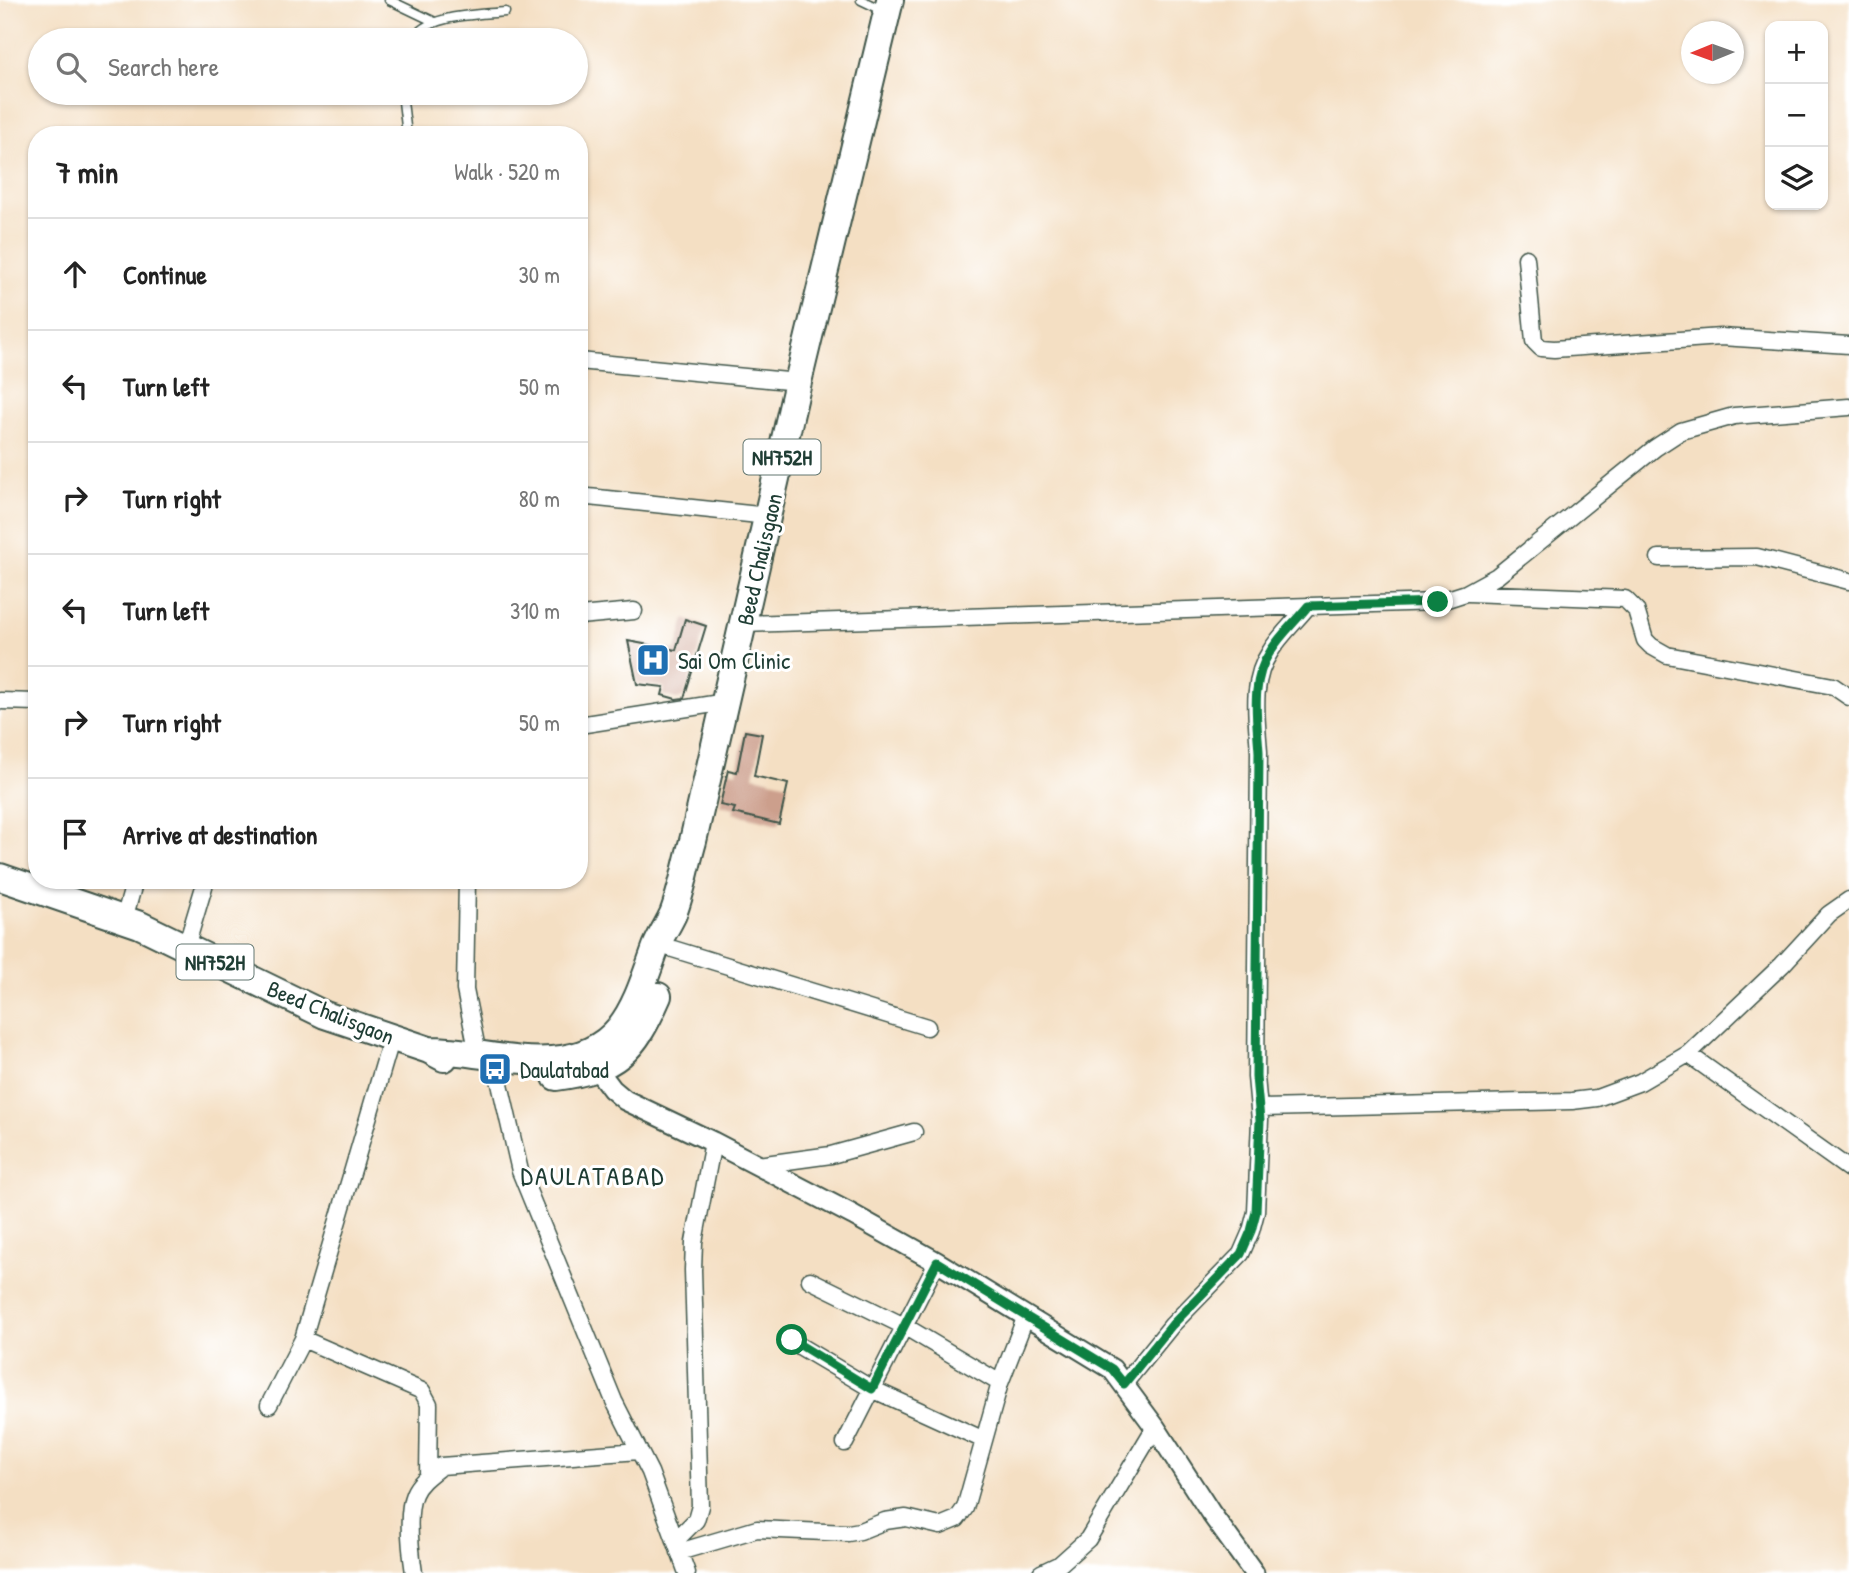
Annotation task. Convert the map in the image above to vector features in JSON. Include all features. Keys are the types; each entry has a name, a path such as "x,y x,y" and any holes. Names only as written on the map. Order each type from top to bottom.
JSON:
{"highway":[{"name":"Beed Chalisgaon","path":"429,1050 551,1060 598,1048 628,1017 647,976 663,930 673,913 693,841 798,382 888,6"},
{"name":"Beed Chalisgaon","path":"0,877 28,886"},
{"name":"Beed Chalisgaon","path":"35,889 124,919 325,1015 429,1050 463,1068 498,1074 554,1077 597,1069 624,1053 642,1030 659,995 673,949 673,913"}],"street":[{"path":"1526,258 1534,341 1541,348 1721,337 1849,345"},
{"path":"588,362 798,382"},
{"path":"744,624 1438,602 1466,593 1497,576 1655,448 1681,431 1734,416 1849,407"},
{"path":"588,497 768,516"},
{"path":"1659,558 1742,555 1849,581"},
{"path":"1466,593 1625,599 1636,610 1645,640 1667,655 1833,686 1849,697"},
{"path":"1124,1384 1172,1325 1241,1254 1256,1212 1260,1108 1256,1077 1259,752 1255,704 1259,674 1269,652 1308,606"},
{"path":"588,615 634,611"},
{"path":"0,701 28,702"},
{"path":"588,724 726,702"},
{"path":"124,919 132,889"},
{"path":"186,947 203,889"},
{"path":"467,889 465,990 478,1054"},
{"path":"1260,1108 1572,1101 1597,1098 1640,1082 1688,1054 1782,965 1829,914 1849,900"},
{"path":"673,949 927,1027"},
{"path":"269,1405 303,1339 392,1037"},
{"path":"1688,1054 1849,1169"},
{"path":"597,1069 619,1097 758,1165 937,1262 1112,1369 1155,1427 1210,1512 1254,1573"},
{"path":"498,1074 520,1171 614,1401 650,1472 687,1573"},
{"path":"758,1165 850,1150 914,1132"},
{"path":"677,1546 696,1520 700,1506 694,1242 713,1142"},
{"path":"845,1443 937,1262"},
{"path":"810,1280 904,1326 1000,1383"},
{"path":"677,1546 757,1528 848,1533 894,1519 906,1518 940,1526 957,1519 965,1508 1000,1383 1026,1316"},
{"path":"303,1339 422,1391 429,1404 428,1476"},
{"path":"792,1340 872,1389 984,1440"},
{"path":"1041,1573 1060,1564 1088,1539 1155,1427"},
{"path":"414,1573 410,1524 414,1495 428,1476 441,1466 639,1451"}],"lane":[{"path":"389,0 435,22"},
{"path":"861,0 888,6"},
{"path":"424,28 435,22 505,12"},
{"path":"403,105 406,126"}],"building":[{"path":"685,619 706,626 684,698 662,695 664,687 637,684 628,641 676,650"},
{"path":"745,731 762,734 754,776 788,784 779,824 733,813 735,808 720,805 728,770 737,772"}],"place":[{"name":"Sai Om Clinic","path":"653,660"},
{"name":"Daulatabad","path":"495,1069"}],"district":[{"name":"DAULATABAD","path":"593,1175"}],"route":[{"path":"792,1340 872,1389 937,1262 1112,1369 1124,1384 1172,1325 1241,1254 1256,1212 1260,1120 1256,1077 1259,752 1255,704 1259,674 1269,652 1308,606 1438,602"}]}
